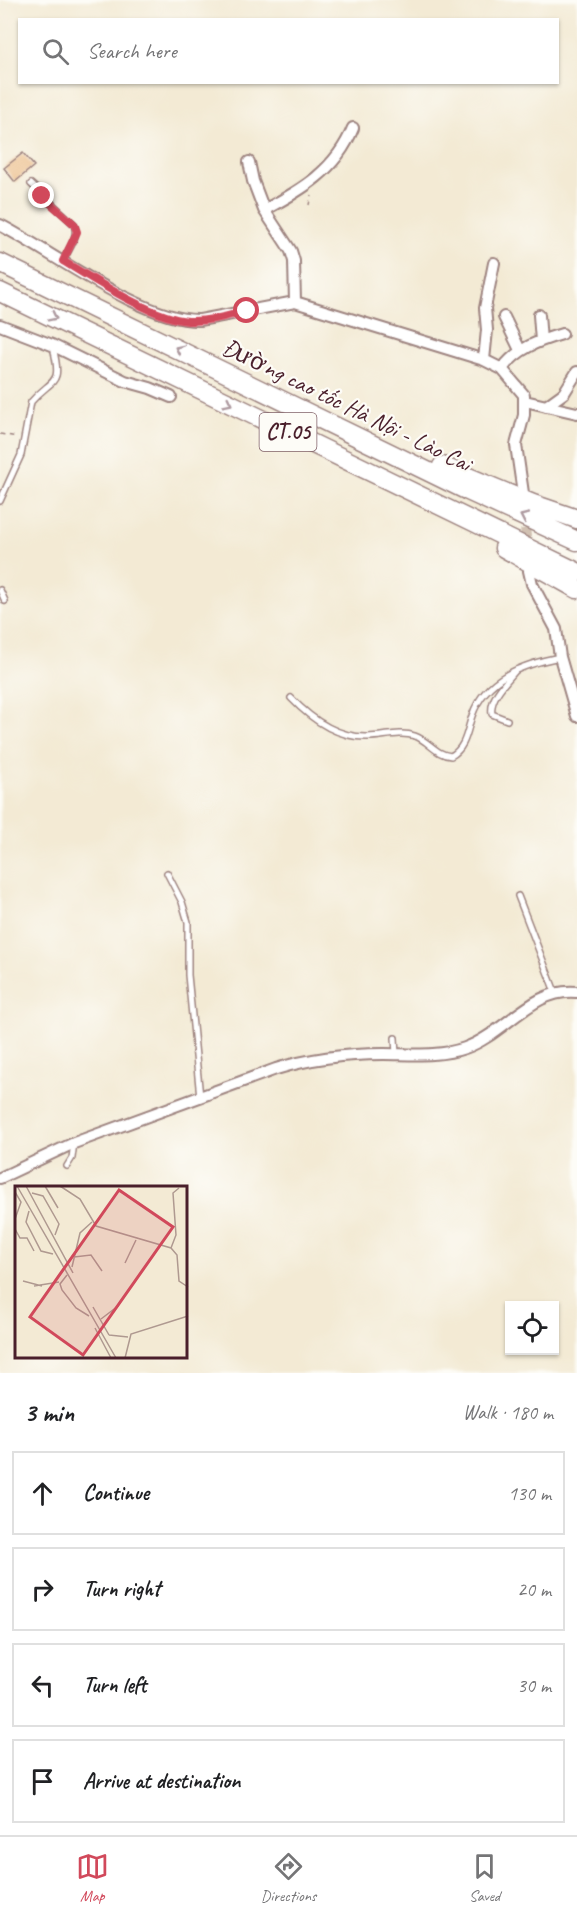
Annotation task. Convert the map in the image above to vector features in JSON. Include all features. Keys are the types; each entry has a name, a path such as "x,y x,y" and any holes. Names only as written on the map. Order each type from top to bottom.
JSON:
{"highway":[{"name":"Đường cao tốc Hà Nội - Lào Cai","path":"0,263 468,491 577,541"},
{"name":"Đường cao tốc Hà Nội - Lào Cai","path":"0,292 577,572"},
{"path":"289,402 533,504 577,519"},
{"path":"397,485 577,589"}],"street":[{"path":"264,210 305,187 327,169 346,146 353,129"},
{"path":"249,162 253,181 264,210 291,251 294,261 295,302"},
{"path":"0,225 118,293 164,315 188,321 217,318 295,302 484,360 502,369 518,385 525,401 516,445 523,493"},
{"path":"484,360 487,330 485,308 494,263"},
{"path":"539,315 541,341"},
{"path":"504,317 520,350"},
{"path":"0,325 52,345 125,381 171,397"},
{"path":"502,369 520,350 562,334"},
{"path":"546,406 564,393 577,372"},
{"path":"525,401 577,413"},
{"path":"529,571 532,584 556,629 560,657 577,716"},
{"path":"0,1178 74,1143 304,1061 350,1055 439,1053 465,1048 490,1035 555,992 577,992"}],"lane":[{"path":"31,184 74,224 77,232 63,261"},
{"path":"0,501 11,472 18,462 31,402 47,389 55,378 56,365 52,345"},
{"path":"0,590 5,601"},
{"path":"291,698 318,722 337,731 360,737 401,734 415,736 437,752 451,756 460,750 464,742 472,713 501,678 517,669 560,657"},
{"path":"507,720 492,714 491,708 502,687 517,669"},
{"path":"166,873 182,902 188,922 188,975 200,1097"},
{"path":"518,896 555,992"},
{"path":"395,1038 396,1054"},
{"path":"68,1166 72,1158 74,1143"}],"path":[{"path":"0,434 24,436"}],"building":[{"path":"23,153 34,166 15,182 4,168"}],"tunnel":[{"path":"524,514 527,549"}],"route":[{"path":"42,196 74,224 77,232 63,261 118,293 164,315 188,321 247,311"}]}
